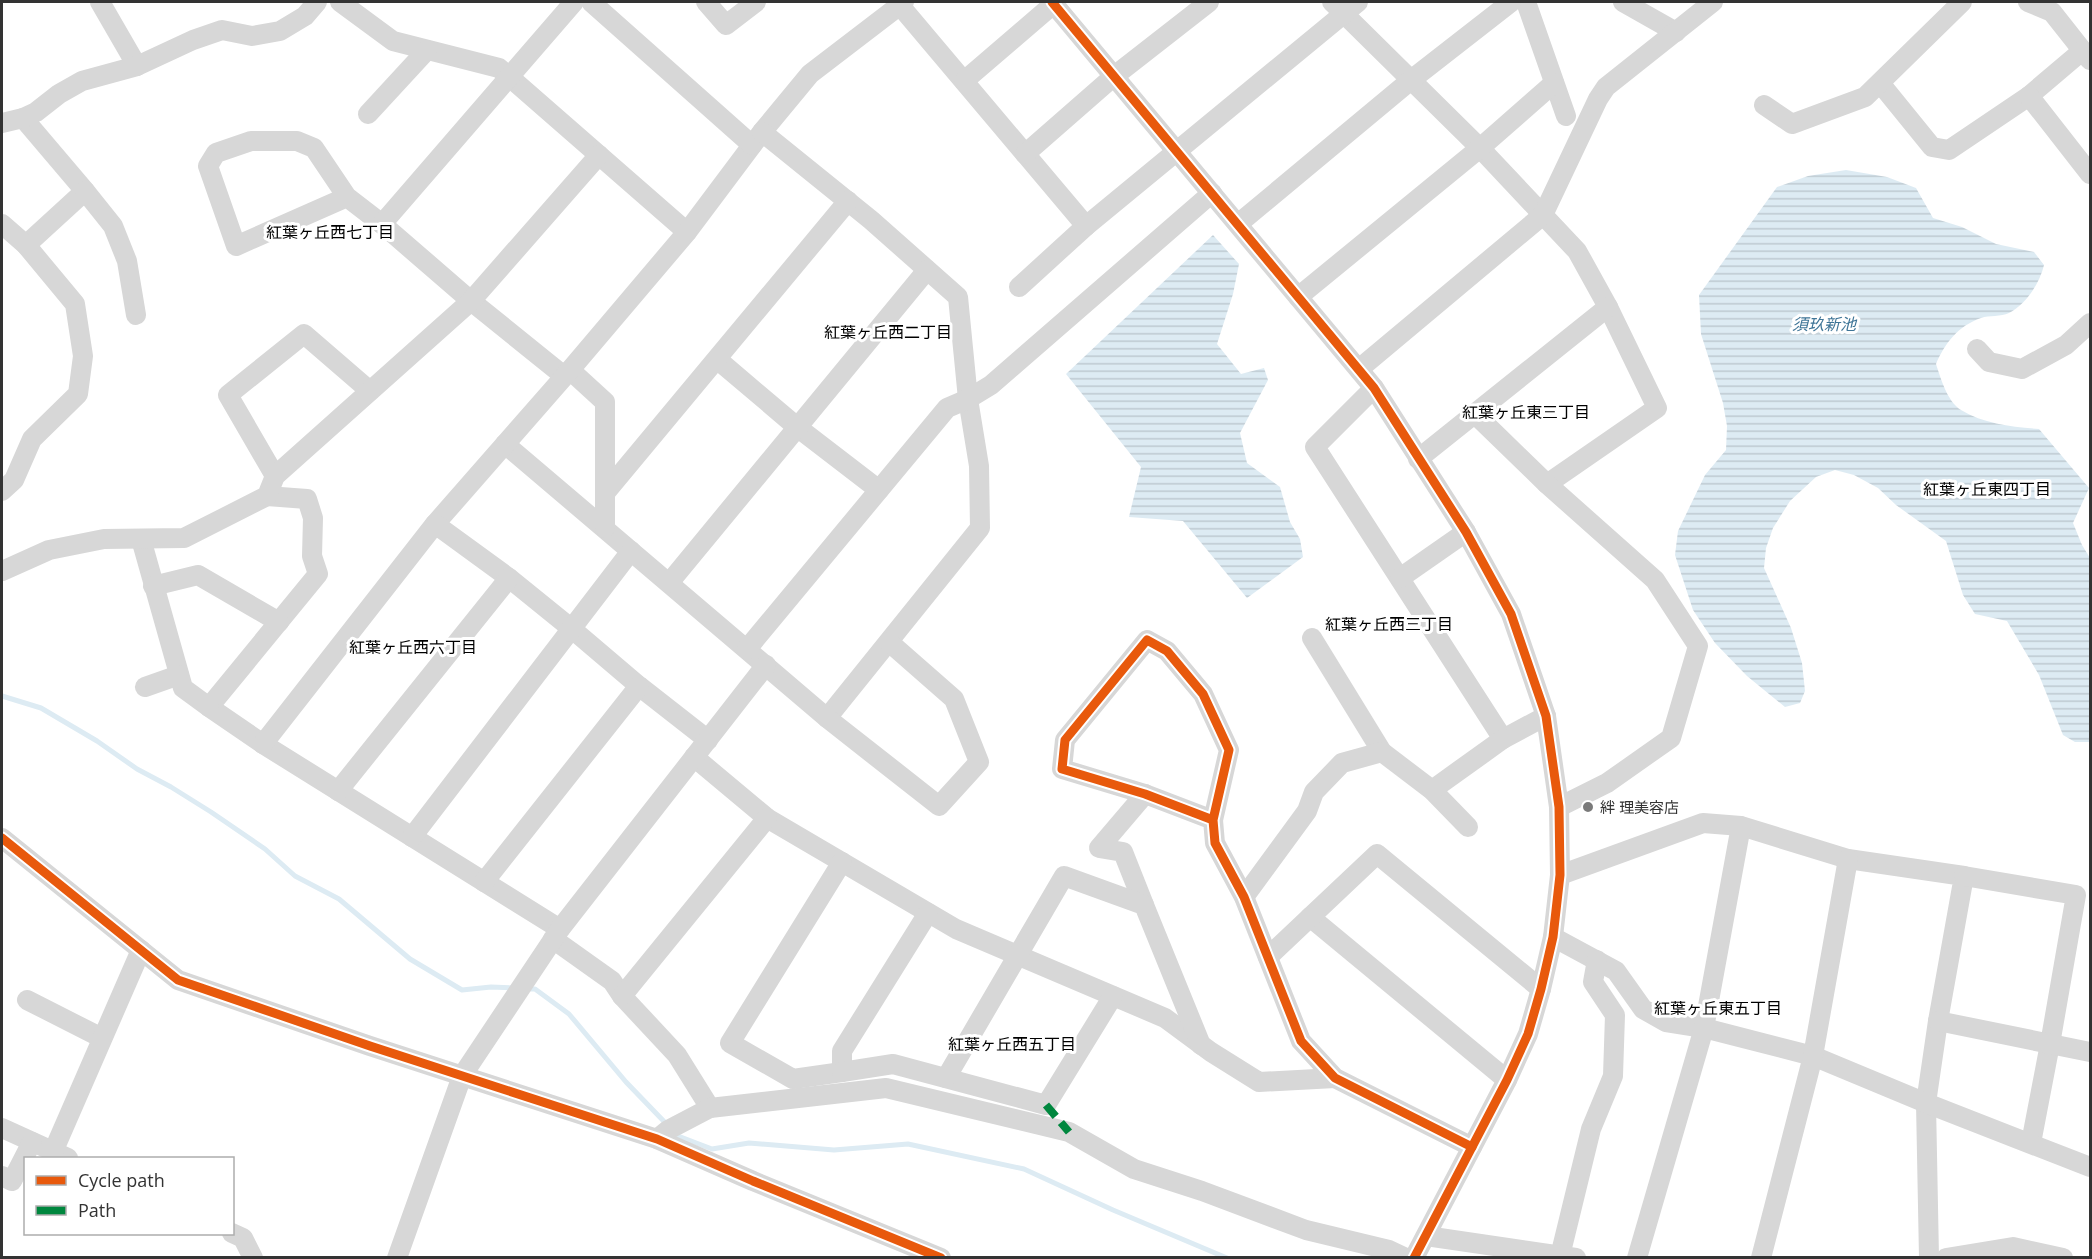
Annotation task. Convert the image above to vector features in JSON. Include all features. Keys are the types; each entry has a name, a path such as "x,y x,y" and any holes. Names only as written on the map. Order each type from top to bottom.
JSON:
{"street":[{"path":"100,2 137,66"},
{"path":"2,123 36,112 59,94 82,81 137,66 193,40 222,30 252,36 280,31 305,16 317,2"},
{"path":"340,2 393,41 499,68 687,232"},
{"path":"382,225 574,2"},
{"path":"591,2 757,139 848,201 958,297 968,399 979,466 980,528 827,718"},
{"path":"706,2 726,25 756,2"},
{"path":"964,81 1054,2 1113,77 1177,150 1374,388 1466,532 1511,614 1546,716 1559,807 1560,875 1553,937 1528,1034 1507,1080 1414,1257"},
{"path":"1025,154 1113,77 1209,2"},
{"path":"1238,224 1411,80 1511,2"},
{"path":"1526,2 1566,116"},
{"path":"1623,2 1676,32"},
{"path":"1359,369 1543,215 1598,99 1606,87 1713,2"},
{"path":"1764,105 1792,124 1864,97 1962,2"},
{"path":"1880,83 1932,147 1949,150 2086,56 2058,7 2028,2"},
{"path":"263,744 435,524 687,232 757,139 810,75 900,3 1086,226"},
{"path":"1019,287 1086,226 1344,6 1411,80 1480,148 1577,251 1608,307 1657,408 1547,483"},
{"path":"368,114 427,50"},
{"path":"1298,297 1480,148 1554,83"},
{"path":"2029,96 2091,174"},
{"path":"23,118 113,226 126,261 136,315"},
{"path":"347,197 236,246 208,166 216,153 252,141 297,141 314,148 347,197 471,301 605,402 605,528"},
{"path":"267,496 275,476 471,301 599,155"},
{"path":"26,245 85,191"},
{"path":"747,649 946,408 968,399 991,385 1212,193"},
{"path":"605,494 848,201"},
{"path":"2,224 26,245 75,304 83,357 78,394 32,439 14,480 2,491"},
{"path":"669,583 927,270"},
{"path":"1419,459 1608,307"},
{"path":"1977,349 1989,362 2022,369 2066,345 2091,322"},
{"path":"275,476 228,395 304,334 370,391"},
{"path":"718,360 797,427 879,490"},
{"path":"1374,388 1315,447 1503,739"},
{"path":"1476,415 1654,580 1698,646 1671,738 1607,783 1559,807"},
{"path":"505,444 827,718 939,806 980,762 954,699 889,642"},
{"path":"2,571 49,550 104,539 184,538 267,496 307,499 313,518 312,556 318,574 209,707"},
{"path":"435,524 509,578 708,740"},
{"path":"1400,578 1466,532"},
{"path":"141,539 183,688 263,744 484,882 556,934 612,981 622,996 677,1054 710,1108"},
{"path":"412,837 632,551"},
{"path":"153,586 198,575 279,622"},
{"path":"338,790 509,578"},
{"path":"1312,638 1382,752 1432,790 1468,826"},
{"path":"1213,820 1145,794 1062,769 1065,740 1147,640 1167,651 1203,694 1229,750 1213,820 1215,843 1244,897 1301,1041 1335,1078 1472,1147"},
{"path":"397,1257 462,1076 556,934 766,665"},
{"path":"145,687 179,675"},
{"path":"484,882 639,686"},
{"path":"1432,790 1503,739 1546,716"},
{"path":"1244,897 1307,811 1314,792 1342,764 1382,752"},
{"path":"694,757 767,818 928,913 956,929 1165,1018 1201,1045 1259,1082 1335,1078"},
{"path":"1145,794 1099,848 1123,852 1201,1045"},
{"path":"622,996 767,818"},
{"path":"1560,875 1703,823 1741,826 1848,859 2076,895 2031,1143"},
{"path":"1637,1257 1704,1028 1741,826"},
{"path":"2,838 178,980 370,1046 657,1138 753,1181 936,1257"},
{"path":"1268,957 1377,854 1541,989"},
{"path":"1761,1257 1813,1056 1848,859"},
{"path":"842,862 730,1043 793,1079 893,1064 1046,1105 1113,996"},
{"path":"946,1078 1064,876 1144,905"},
{"path":"1929,1257 1926,1103 1964,876"},
{"path":"842,1072 842,1051 928,913"},
{"path":"1310,917 1507,1080"},
{"path":"1553,937 1616,971 1643,1009 1666,1022 1704,1028 1813,1056 2091,1167"},
{"path":"2,1128 60,1155 102,1038 141,950"},
{"path":"1426,1236 1568,1257 1591,1129 1613,1076 1615,1015 1593,982 1597,960"},
{"path":"27,1000 102,1038"},
{"path":"1938,1021 2091,1052"},
{"path":"657,1138 678,1124 710,1108 886,1088 1069,1132 1134,1169 1202,1191 1306,1230 1389,1250 1406,1257"},
{"path":"24,1157 32,1142"},
{"path":"2,1176 12,1181 24,1158"},
{"path":"234,1234 243,1238 253,1257"},
{"path":"1946,1257 2013,1247 2063,1257"}],"water":[{"name":"須玖新池","path":"1846,170 1887,177 1916,188 1933,218 1962,227 1996,244 2034,252 2044,265 2036,286 2021,304 2006,314 1973,321 1948,342 1936,364 1945,389 1956,406 1970,415 1989,422 2039,429 2089,488 2073,523 2090,558 2090,742 2075,742 2063,735 2039,675 2007,621 1975,614 1963,595 1946,541 1896,505 1878,488 1854,475 1835,470 1816,477 1790,501 1773,528 1766,548 1764,568 1791,628 1802,663 1805,691 1800,703 1785,707 1747,676 1715,643 1693,610 1675,555 1678,531 1705,475 1726,450 1727,426 1723,403 1701,334 1699,295 1777,187 1808,176"},
{"path":"1213,235 1239,264 1233,294 1217,344 1241,374 1264,368 1268,380 1240,433 1247,463 1280,487 1290,522 1300,539 1303,557 1247,598 1183,521 1129,517 1141,467 1066,374"}],"waterway":[{"path":"2,696 41,708 97,741 137,769 211,812 265,849 295,876 339,899 410,959 462,990 491,987 514,988"},
{"path":"527,989 535,989 569,1014 626,1082 678,1136 712,1149 749,1143 834,1150 908,1144 1024,1169 1113,1210 1227,1258"}],"marked path":[{"path":"1046,1105 1069,1132"}],"cycle path":[{"path":"1052,2 1374,388 1466,532 1511,614 1546,716 1559,807 1560,875 1553,937 1541,989 1528,1034 1507,1080 1414,1258"},
{"path":"1213,820 1145,794 1062,769 1065,740 1147,640 1167,651 1203,694 1229,750 1213,820 1215,843 1244,897 1301,1041 1335,1078 1472,1147"},
{"path":"2,838 178,980 370,1046 657,1139 941,1258"}],"place":[{"name":"絆 理美容店","path":"1588,807"}],"district":[{"name":"紅葉ヶ丘西七丁目","path":"330,232"},
{"name":"紅葉ヶ丘西二丁目","path":"888,332"},
{"name":"紅葉ヶ丘東三丁目","path":"1526,412"},
{"name":"紅葉ヶ丘東四丁目","path":"1987,489"},
{"name":"紅葉ヶ丘西三丁目","path":"1389,624"},
{"name":"紅葉ヶ丘西六丁目","path":"413,647"},
{"name":"紅葉ヶ丘東五丁目","path":"1718,1008"},
{"name":"紅葉ヶ丘西五丁目","path":"1012,1044"}]}
